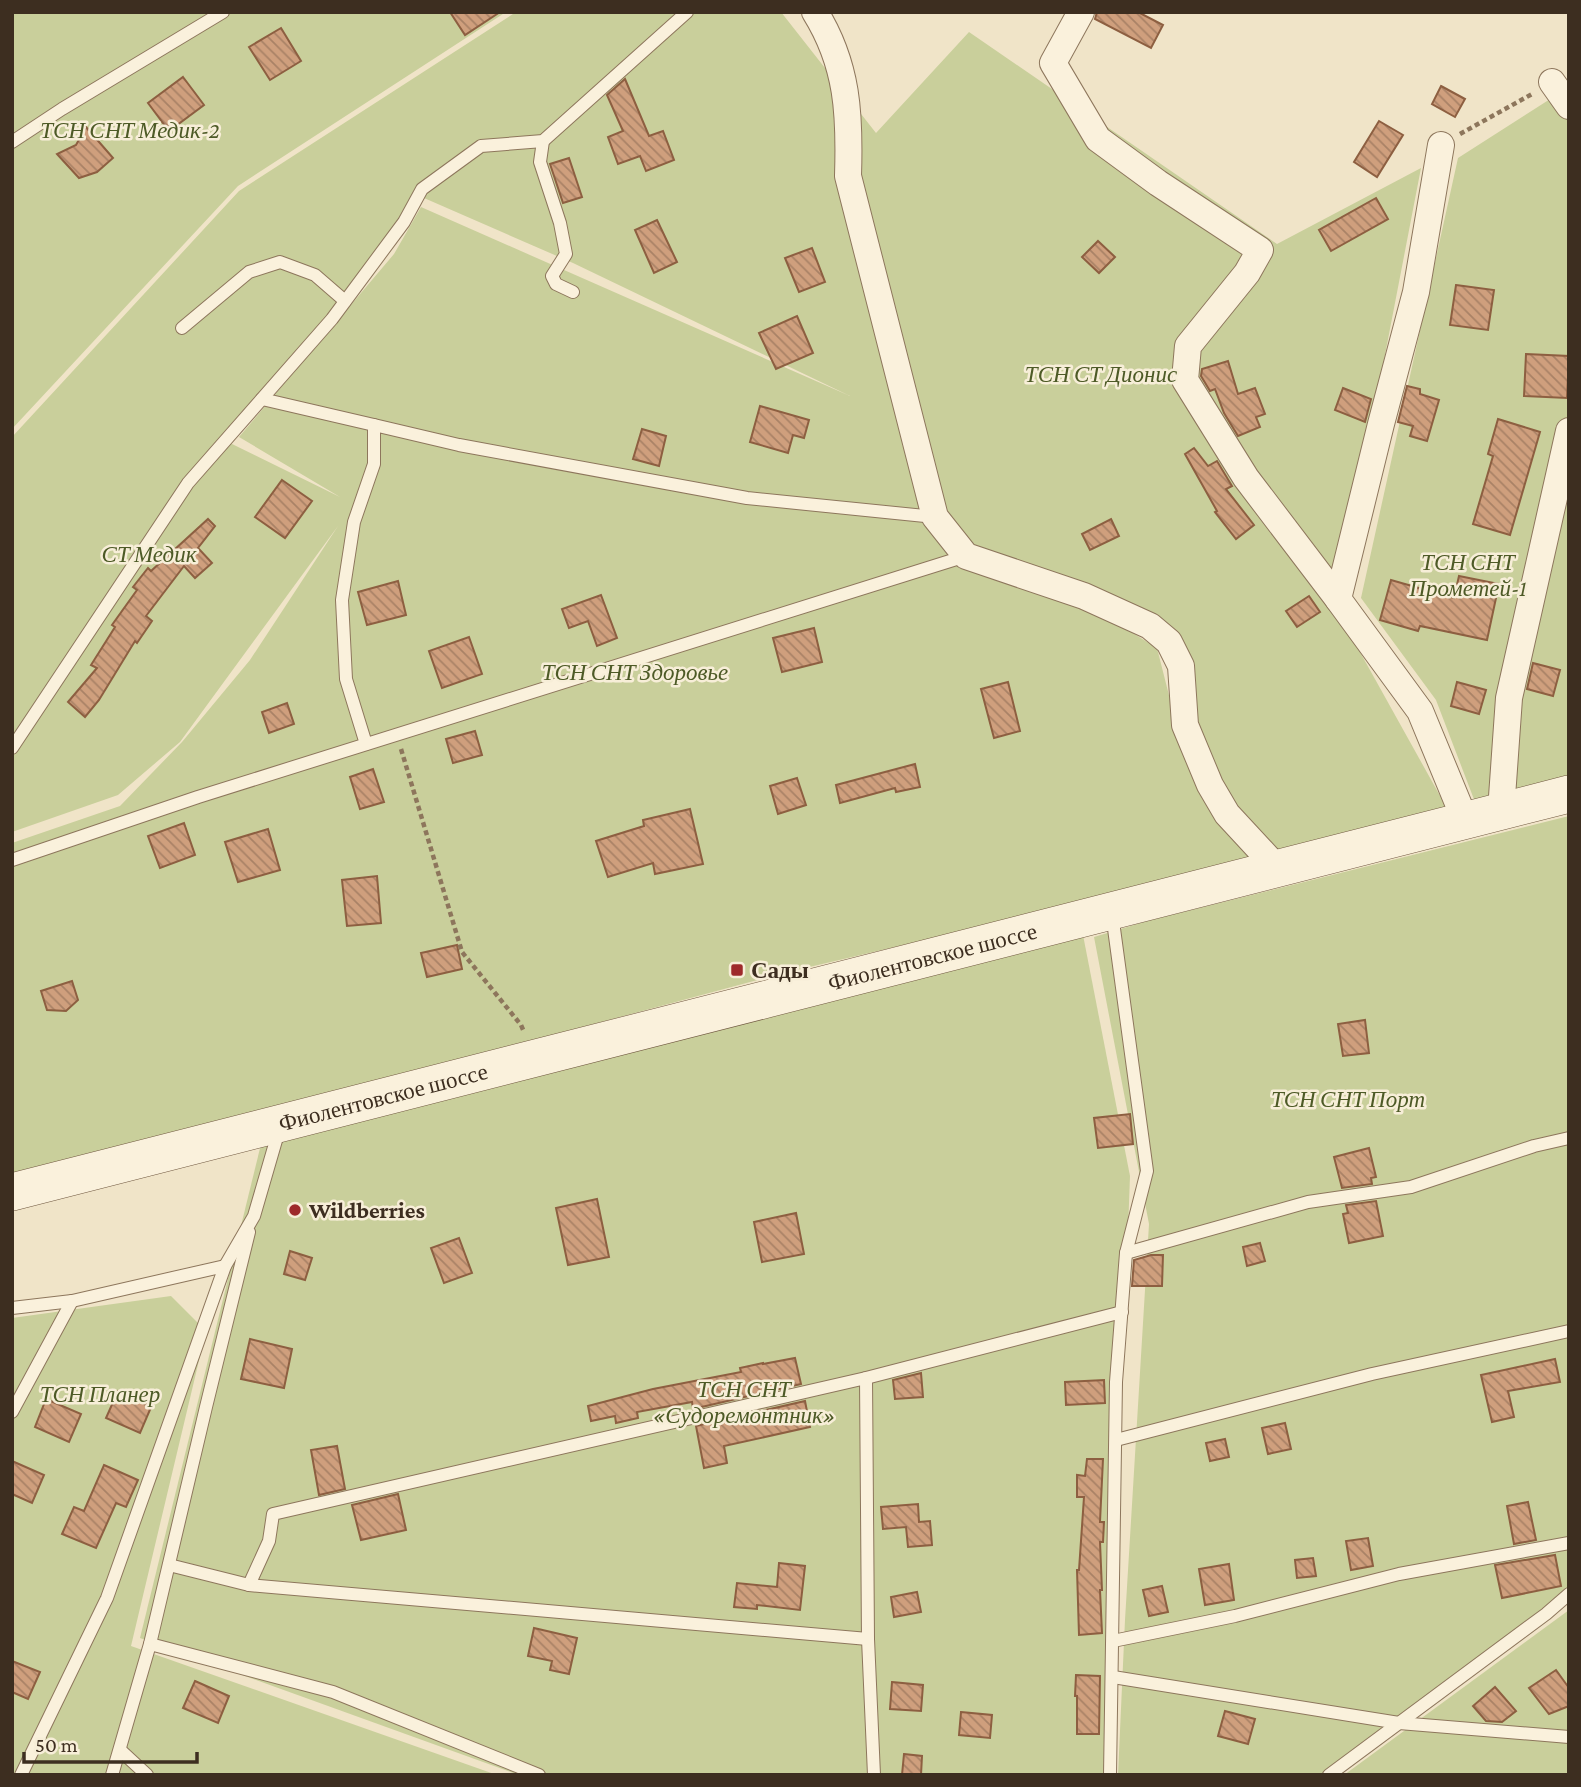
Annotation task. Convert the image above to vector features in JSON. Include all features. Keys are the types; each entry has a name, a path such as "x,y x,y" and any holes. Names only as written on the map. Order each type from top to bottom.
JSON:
{"main road":[{"name":"Фиолентовское шоссе","path":"12,1192 1569,794"}],"street":[{"path":"1081,12 1053,63 1098,139 1158,184 1261,250 1247,273 1188,346 1185,380 1246,478 1420,711 1465,820"},
{"path":"817,13 841,66 850,126 848,176 935,517 967,556 1084,596 1150,626 1169,642 1181,666 1185,725 1210,785 1227,814 1277,868"},
{"path":"1552,82 1569,106"},
{"path":"1338,599 1416,292 1441,145"},
{"path":"1501,811 1509,698 1569,432"}],"lane":[{"path":"12,142 223,12"},
{"path":"12,748 188,483 345,301 404,222 422,189 481,146 543,141 687,12"},
{"path":"543,141 540,162 560,223 566,254 552,276 556,284 573,292"},
{"path":"182,328 249,272 280,262 315,275 345,301"},
{"path":"262,399 459,445 747,498 935,517"},
{"path":"366,744 346,679 342,600 354,522 374,464 374,425"},
{"path":"12,860 366,744 967,556"},
{"path":"1110,1775 1116,1382 1126,1253 1147,1171 1111,910"},
{"path":"112,1775 150,1644 205,1407 280,1125"},
{"path":"1126,1253 1308,1202 1411,1187 1534,1146 1569,1138"},
{"path":"22,1775 107,1598 225,1266 254,1216"},
{"path":"12,1308 72,1301 225,1266"},
{"path":"12,1412 72,1301"},
{"path":"249,1585 269,1541 273,1514 866,1378 1122,1312"},
{"path":"1116,1440 1372,1374 1569,1331"},
{"path":"866,1378 868,1639 874,1775"},
{"path":"1113,1641 1235,1616 1399,1574 1569,1543"},
{"path":"169,1565 249,1585 868,1639"},
{"path":"1329,1775 1546,1614 1569,1594"},
{"path":"150,1644 333,1692 539,1775"},
{"path":"1113,1677 1399,1723 1569,1737"},
{"path":"120,1750 147,1775"}],"path":[{"path":"1441,145 1552,82"},
{"path":"396,735 462,952 521,1025 536,1059"}],"green space":[{"name":"ТСН СНТ Медик-2","path":"12,12 506,12 238,186 12,429"},
{"path":"516,12 781,12 876,133 969,32 1277,244 1421,168 1336,609 1449,812 1274,854 1216,793 1168,624 970,544 942,511 902,444 937,539 970,566 1105,616 1157,648 1176,723 1200,789 1265,860 784,973 12,1180 12,843 120,806 182,742 250,660 338,526 180,742 118,795 12,832 12,437 239,191","holes":["424,198 573,263 850,396 421,207 394,254 239,437 340,497 230,443"]},
{"name":"ТСН СНТ Прометей-1","path":"1569,87 1569,776 1475,802 1436,700 1361,598 1458,158"},
{"name":"ТСН СНТ Порт","path":"1569,816 1569,1597 1320,1775 1118,1775 1149,1224 1094,937 1147,921"},
{"name":"ТСН СНТ «Судоремонтник»","path":"1083,935 1130,1176 1108,1775 519,1775 140,1638 262,1140"},
{"name":"ТСН Планер","path":"171,1296 206,1331 131,1646 497,1775 12,1775 12,1318"},
{"path":"1569,1610 1569,1775 1344,1775"}],"building":[{"path":"450,12 500,12 465,35"},
{"path":"1097,12 1138,12 1163,25 1151,48 1095,19"},
{"path":"281,28 301,61 270,80 249,47"},
{"path":"183,77 204,105 169,131 148,103"},
{"path":"625,79 649,136 663,131 674,160 646,171 640,156 618,164 608,137 623,131 607,95"},
{"path":"1441,86 1465,99 1455,117 1432,104"},
{"path":"1379,121 1403,135 1377,177 1354,162"},
{"path":"86,127 113,158 97,172 79,178 57,154 76,145"},
{"path":"569,158 582,197 563,203 550,164"},
{"path":"1376,198 1388,219 1331,251 1319,230"},
{"path":"657,220 677,262 654,273 635,230"},
{"path":"1098,241 1115,257 1099,273 1082,257"},
{"path":"812,248 825,282 799,292 785,258"},
{"path":"1456,285 1494,290 1488,330 1450,325"},
{"path":"797,316 813,353 776,369 759,333"},
{"path":"1526,354 1569,356 1567,398 1524,396"},
{"path":"1228,361 1238,394 1255,388 1265,414 1256,417 1260,427 1238,436 1224,413 1215,389 1210,391 1201,376 1202,369"},
{"path":"1407,386 1420,389 1420,394 1439,400 1427,441 1410,436 1413,426 1398,422"},
{"path":"1343,388 1371,399 1365,422 1335,410"},
{"path":"760,406 809,420 804,438 793,435 788,453 750,442"},
{"path":"1498,419 1540,432 1510,535 1473,524 1493,456 1488,454"},
{"path":"642,429 666,436 659,466 633,459"},
{"path":"1194,448 1208,466 1217,461 1232,486 1226,489 1254,525 1236,539 1215,512 1217,511 1185,454"},
{"path":"282,480 312,501 285,538 255,517"},
{"path":"208,519 215,526 198,548 212,563 195,578 184,566 146,616 152,621 137,643 135,641 99,700 85,717 68,702 97,668 91,665 115,627 112,625 137,590 133,587 148,568 151,571"},
{"path":"1111,519 1119,536 1090,550 1082,534"},
{"path":"1459,576 1499,584 1487,640 1420,626 1418,631 1380,620 1391,580 1454,598"},
{"path":"398,581 406,615 367,625 358,592"},
{"path":"601,595 617,638 597,646 588,621 569,628 562,609"},
{"path":"1309,596 1320,612 1297,627 1286,611"},
{"path":"814,628 822,662 782,672 773,638"},
{"path":"469,637 482,674 442,688 429,651"},
{"path":"1533,663 1560,670 1553,696 1527,689"},
{"path":"1008,682 1020,731 994,738 981,689"},
{"path":"1457,682 1486,690 1479,714 1451,706"},
{"path":"287,703 294,724 269,733 262,712"},
{"path":"475,731 482,755 453,763 446,739"},
{"path":"915,764 920,787 896,792 895,788 840,803 836,785"},
{"path":"373,769 384,802 360,809 350,777"},
{"path":"797,778 806,805 778,814 770,786"},
{"path":"690,809 703,864 655,874 653,863 608,877 596,841 644,826 643,820"},
{"path":"184,823 195,855 160,868 148,836"},
{"path":"268,829 280,870 238,882 225,842"},
{"path":"377,876 381,923 347,926 342,880"},
{"path":"457,945 462,969 427,977 421,953"},
{"path":"72,981 78,1000 66,1011 47,1010 41,991"},
{"path":"1365,1020 1369,1053 1343,1056 1338,1024"},
{"path":"1130,1114 1133,1144 1098,1148 1094,1118"},
{"path":"1369,1148 1376,1177 1371,1178 1372,1184 1342,1188 1334,1157"},
{"path":"597,1199 609,1257 568,1265 556,1208"},
{"path":"1376,1201 1383,1236 1349,1243 1343,1214 1348,1213 1346,1205"},
{"path":"796,1213 804,1254 762,1262 754,1222"},
{"path":"459,1238 472,1273 444,1283 431,1248"},
{"path":"1260,1243 1265,1261 1247,1266 1243,1247"},
{"path":"290,1251 312,1258 305,1280 284,1274"},
{"path":"1163,1255 1162,1286 1132,1286 1134,1260"},
{"path":"250,1339 292,1349 284,1388 241,1379"},
{"path":"795,1358 801,1384 693,1409 692,1402 637,1412 638,1418 616,1423 615,1416 591,1421 588,1406 653,1389 741,1372 740,1368"},
{"path":"1555,1359 1560,1382 1508,1391 1514,1417 1492,1422 1481,1375"},
{"path":"921,1373 923,1397 895,1399 893,1380"},
{"path":"1104,1380 1105,1403 1066,1405 1065,1382"},
{"path":"118,1391 152,1405 140,1433 106,1418"},
{"path":"46,1399 81,1414 69,1442 35,1427"},
{"path":"805,1401 810,1427 724,1446 727,1463 704,1468 696,1426"},
{"path":"1285,1423 1291,1449 1268,1454 1262,1428"},
{"path":"1225,1439 1229,1457 1210,1461 1206,1443"},
{"path":"337,1446 345,1489 319,1495 311,1450"},
{"path":"1087,1459 1103,1459 1100,1522 1104,1522 1103,1542 1100,1542 1102,1633 1079,1635 1077,1570 1084,1497 1077,1497 1077,1475 1085,1476"},
{"path":"12,1461 44,1475 32,1503 12,1494"},
{"path":"104,1465 138,1480 126,1507 116,1503 96,1548 62,1534 74,1507 84,1511"},
{"path":"398,1494 406,1530 361,1540 352,1505"},
{"path":"1528,1502 1536,1540 1514,1544 1507,1506"},
{"path":"918,1504 919,1522 930,1521 932,1545 908,1547 906,1527 883,1529 881,1507"},
{"path":"1368,1538 1373,1566 1351,1570 1346,1541"},
{"path":"1555,1555 1561,1586 1502,1598 1495,1565"},
{"path":"1313,1558 1316,1576 1297,1578 1295,1560"},
{"path":"779,1563 805,1566 800,1610 757,1605 757,1609 734,1607 737,1583 777,1587"},
{"path":"1229,1564 1234,1600 1205,1605 1199,1569"},
{"path":"1162,1586 1168,1612 1149,1616 1143,1590"},
{"path":"917,1592 921,1612 894,1617 891,1597"},
{"path":"534,1628 577,1638 569,1674 550,1670 552,1661 528,1656"},
{"path":"12,1661 40,1672 28,1699 12,1692"},
{"path":"1556,1670 1569,1688 1569,1706 1549,1714 1529,1688"},
{"path":"1076,1675 1100,1676 1099,1734 1077,1734"},
{"path":"195,1681 229,1696 218,1723 183,1708"},
{"path":"892,1682 923,1685 921,1711 890,1709"},
{"path":"1495,1687 1516,1711 1502,1722 1486,1721 1473,1706"},
{"path":"1225,1711 1255,1719 1248,1744 1218,1736"},
{"path":"961,1712 992,1715 990,1738 959,1735"},
{"path":"904,1754 922,1756 921,1775 902,1775"}],"place":[{"name":"Сады","path":"737,970"},
{"name":"Wildberries","path":"295,1210"}],"park label":[{"name":"ТСН СТ Дионис","path":"1101,374"},
{"name":"СТ Медик","path":"149,554"},
{"name":"ТСН СНТ Здоровье","path":"635,672"}]}
